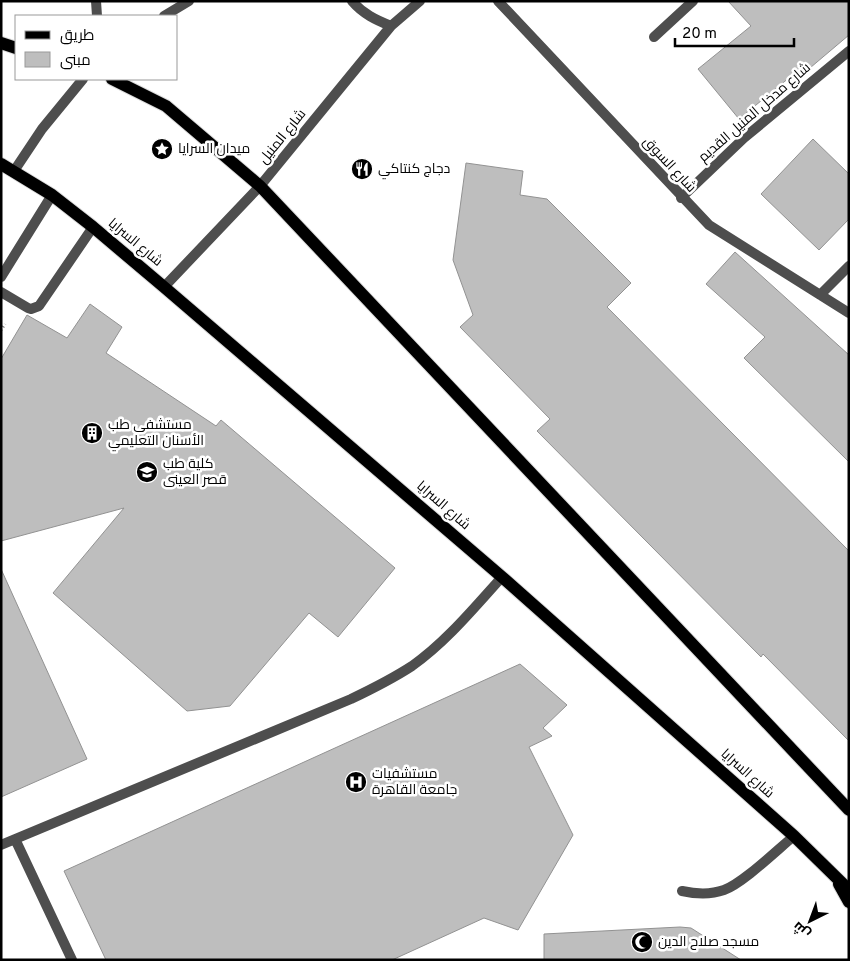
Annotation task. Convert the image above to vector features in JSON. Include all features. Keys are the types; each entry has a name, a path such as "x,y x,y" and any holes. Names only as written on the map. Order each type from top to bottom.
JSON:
{"main road":[{"path":"1,43 15,48"},
{"path":"114,80 166,106 260,186 849,810"},
{"name":"شارع السرايا","path":"1,164 52,195 93,226 164,286 502,577 794,836 849,890"},
{"path":"836,877 849,902"}],"street":[{"path":"96,1 98,15"},
{"path":"166,15 189,1"},
{"path":"352,1 358,8 374,19 391,26"},
{"name":"شارع المنيل","path":"164,286 260,186 391,26 420,1"},
{"name":"شارع السوق","path":"498,1 681,198 709,225 849,313"},
{"path":"654,37 693,1"},
{"name":"شارع مدخل المنيل القديم","path":"681,198 744,138 849,51"},
{"path":"14,171 42,129 82,80"},
{"path":"1,277 52,195"},
{"path":"1,292 28,308 31,309 39,306 93,226"},
{"path":"820,295 849,266"},
{"path":"1,845 383,684 413,665 440,642 502,577"},
{"path":"682,891 697,894 712,893 726,889 738,882 794,836"},
{"path":"15,839 72,960"}],"building":[{"path":"728,1 849,1 849,35 804,73 801,68 739,119 698,69 751,26"},
{"path":"813,139 849,174 849,219 819,250 761,194"},
{"path":"466,163 523,171 520,195 547,199 631,283 607,307 849,551 849,741 763,654 761,657 537,431 550,419 460,327 473,315 453,260"},
{"path":"735,252 849,355 849,462 744,358 765,337 706,284"},
{"name":"كلية طب قصر العينى","path":"90,304 122,327 106,353 216,426 221,420 395,568 338,637 309,613 230,706 187,711 53,593 124,508 1,541 1,359 27,315 67,338"},
{"path":"1,569 87,759 1,797"},
{"name":"مستشفيات جامعة القاهرة","path":"520,664 567,705 543,728 552,736 529,747 573,835 518,930 484,918 392,960 106,960 64,871"},
{"name":"مسجد صلاح الدين","path":"691,928 741,960 544,960 544,934"}],"place":[{"name":"ميدان السرايا","path":"162,149"},
{"name":"دجاج كنتاكي","path":"362,169"},
{"name":"مستشفى طب الأسنان التعليمي","path":"92,433"},
{"name":"كلية طب قصر العينى","path":"147,472"},
{"name":"مستشفيات جامعة القاهرة","path":"356,782"},
{"name":"مسجد صلاح الدين","path":"642,942"}]}
